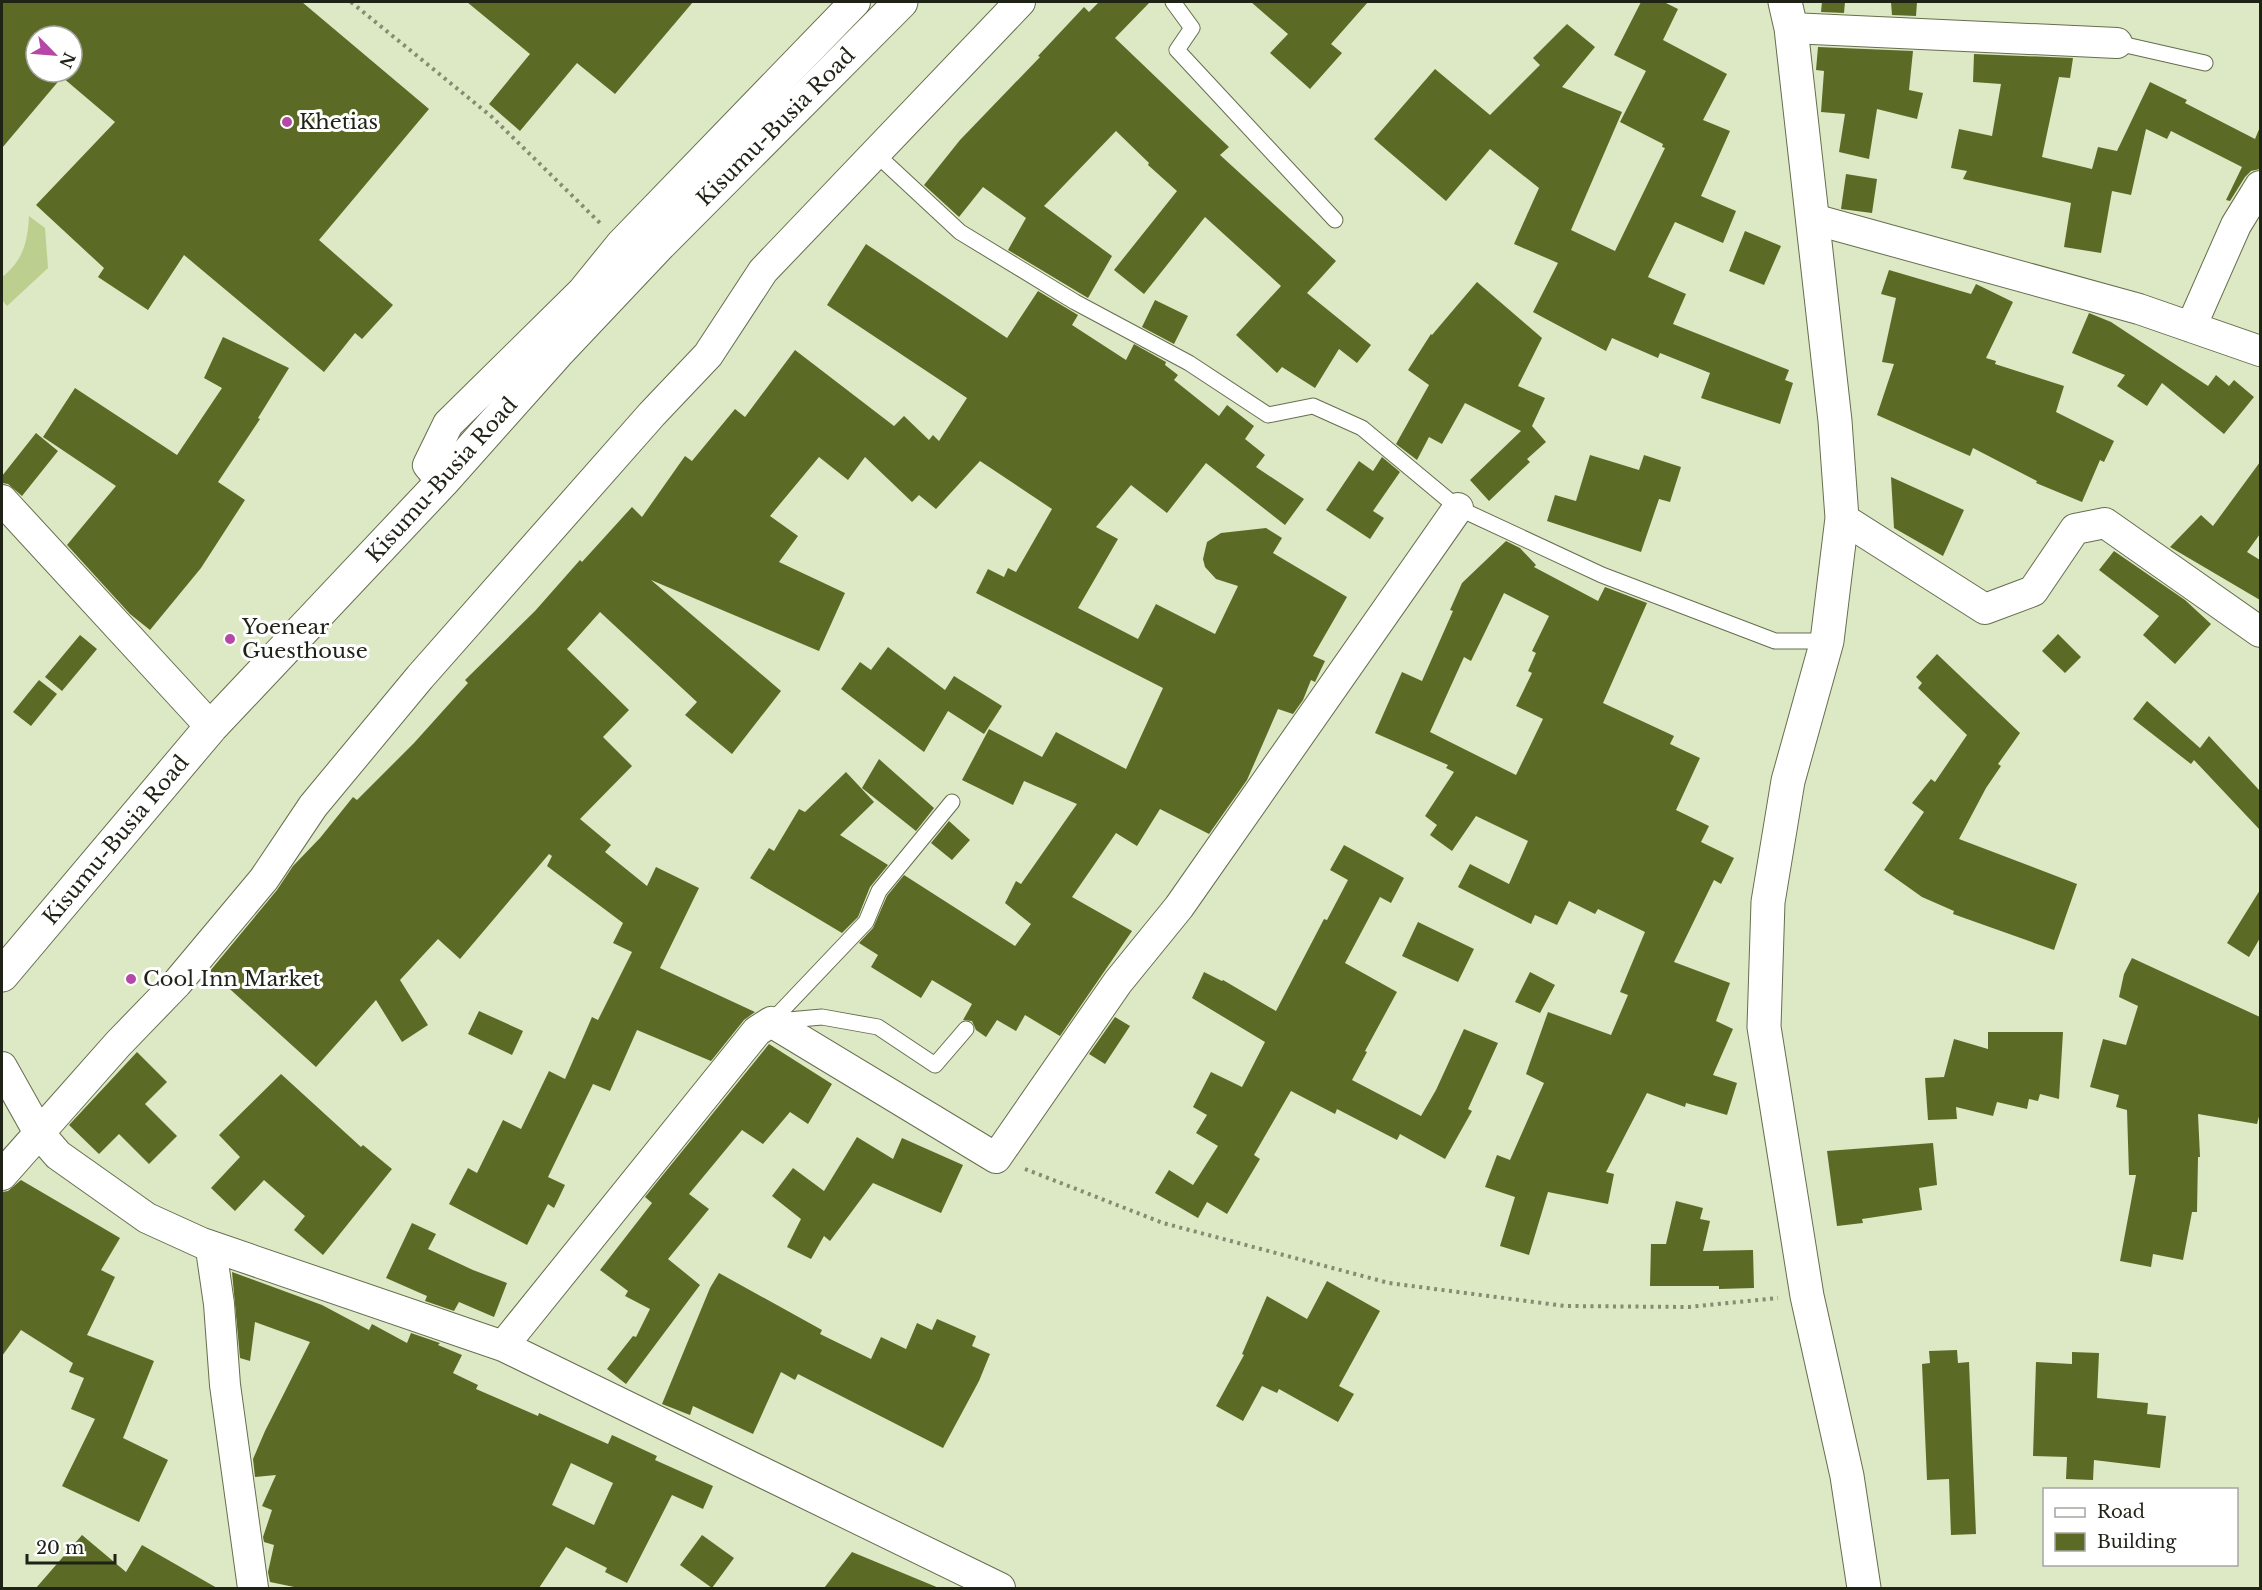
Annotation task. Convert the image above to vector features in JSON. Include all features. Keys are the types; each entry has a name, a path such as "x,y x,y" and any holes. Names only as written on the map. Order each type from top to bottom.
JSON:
{"main road":[{"name":"Kisumu-Busia Road","path":"2,975 212,727 442,482 557,353 660,244 901,2"},
{"path":"1788,15 1835,421 1842,518 1827,641 1788,781 1768,902 1764,1027 1807,1296 1847,1476 1864,1588"}],"street":[{"path":"442,482 428,465 448,424 582,292 621,244 855,2"},
{"path":"2,1175 118,1044 177,983 264,879 313,806 420,677 652,414 708,355 763,271 1020,2"},
{"path":"1788,15 2117,43"},
{"path":"2191,327 2236,225 2260,186"},
{"path":"1813,219 2139,309 2260,351"},
{"path":"2,500 212,727"},
{"path":"503,1346 757,1031 771,1022 996,1158 1118,982 1179,907 1458,508"},
{"path":"1842,518 1985,609 2033,591 2074,529 2105,523 2260,632"},
{"path":"2,1067 39,1133 58,1155 147,1218 202,1243 503,1346 1000,1588"},
{"path":"212,1256 219,1304 225,1385 253,1588"}],"lane":[{"path":"1173,2 1192,28 1177,50 1335,220"},
{"path":"2117,43 2205,63"},
{"path":"875,153 960,232 1075,302 1189,363 1268,414 1313,406 1362,428 1458,508 1602,575 1775,641 1827,641"},
{"path":"771,1022 866,922 879,891 952,802"},
{"path":"771,1022 822,1017 878,1027 935,1065 966,1029"}],"path":[{"path":"351,2 492,117 621,244"},
{"path":"996,1158 1163,1222 1389,1283 1565,1306 1689,1307 1807,1296"}],"green space":[{"path":"29,216 45,228 48,268 7,306 2,300 2,277 20,257 27,234"}],"building":[{"path":"2,2 302,2 429,109 319,240 393,305 362,339 355,333 324,372 184,255 148,310 98,277 104,268 36,205 115,122 70,84 84,84 84,24 24,24 24,84 56,84 2,148"},
{"path":"467,2 693,2 615,94 577,63 520,131 489,104 530,54"},
{"path":"1099,2 1150,2 1115,38 1229,147 1220,155 1336,261 1307,293 1371,345 1357,363 1339,349 1315,388 1282,367 1277,373 1236,335 1281,286 1205,217 1144,294 1114,270 1177,191 1116,131 1044,206 1112,256 1088,298 1008,250 1026,218 983,187 959,217 924,185 960,140 1040,57 1038,56 1084,7 1089,12"},
{"path":"1251,2 1368,2 1331,44 1342,53 1310,89 1270,53 1288,34"},
{"path":"1641,2 1664,2 1678,9 1663,40 1727,74 1703,120 1730,131 1701,196 1736,211 1723,243 1675,222 1648,277 1686,294 1673,324 1789,370 1785,380 1793,383 1780,424 1701,398 1710,373 1660,353 1658,358 1612,338 1606,351 1533,312 1558,263 1514,244 1539,188 1490,149 1446,201 1374,139 1435,69 1490,115 1540,65 1533,58 1567,24 1595,47 1562,87 1622,112 1571,230 1615,251 1665,148 1662,147 1663,144 1620,122 1646,71 1614,55"},
{"path":"1822,2 1845,2 1844,13 1821,12"},
{"path":"1891,2 1917,2 1916,16 1892,15"},
{"path":"1818,47 1913,51 1909,90 1923,93 1917,119 1877,109 1869,159 1839,152 1845,114 1821,112 1824,71 1816,70"},
{"path":"1974,54 2073,58 2070,78 2059,77 2042,157 2092,169 2098,147 2117,151 2150,82 2187,100 2185,103 2255,139 2260,127 2260,169 2251,171 2230,201 2226,200 2242,167 2171,131 2167,139 2146,129 2131,195 2112,191 2101,253 2064,247 2071,203 1963,179 1967,171 1951,168 1959,129 1992,136 2001,84 1973,82"},
{"path":"1846,174 1877,179 1872,213 1841,209"},
{"path":"1745,231 1781,246 1764,285 1729,271"},
{"path":"866,244 1007,338 1038,291 1078,315 1072,325 1126,360 1134,344 1166,362 1165,365 1178,375 1174,380 1219,416 1227,405 1254,426 1245,439 1265,455 1256,467 1304,499 1285,525 1206,463 1167,513 1131,485 1096,527 1118,539 1078,608 1138,639 1156,604 1215,634 1238,586 1216,579 1205,567 1203,559 1207,542 1221,533 1266,528 1282,538 1273,553 1347,597 1313,656 1325,661 1315,682 1311,680 1303,700 1293,714 1278,709 1247,780 1209,834 1160,809 1137,846 1116,833 1072,897 1132,931 1060,1036 1025,1015 1016,1031 997,1020 986,1037 976,1030 972,1021 963,1020 972,1004 932,980 921,998 871,967 878,955 859,943 873,928 887,896 904,875 1015,946 1031,924 1005,903 1016,881 1021,884 1077,804 1024,781 1013,805 962,780 989,729 1042,757 1056,732 1126,769 1163,688 976,593 988,569 1004,577 1008,568 1016,572 1052,509 980,461 936,509 919,495 912,502 865,457 848,480 819,457 770,516 798,536 779,562 845,593 819,651 651,580 781,691 732,754 685,715 697,702 600,612 567,649 629,710 603,737 632,766 580,819 611,845 605,852 647,886 656,867 699,888 660,968 755,1012 744,1020 711,1061 637,1030 610,1091 593,1084 548,1177 565,1185 554,1208 548,1204 527,1245 449,1204 468,1168 477,1173 503,1120 521,1129 549,1071 565,1079 592,1017 598,1020 632,952 613,943 623,923 547,866 552,856 549,854 460,959 438,939 400,980 428,1025 402,1042 376,1000 316,1067 210,971 277,890 293,866 320,838 353,797 357,800 414,743 468,683 465,680 535,611 580,560 582,562 632,507 642,517 685,456 692,461 735,409 745,417 795,350 894,426 904,416 929,440 933,435 939,441 967,398 827,305"},
{"path":"1889,270 1971,294 1976,284 2013,302 1986,358 1996,361 1995,364 2064,386 2056,412 2114,441 2104,462 2100,460 2082,502 2036,483 2037,481 1973,448 1970,456 1877,415 1894,364 1882,362 1896,298 1881,294"},
{"path":"1477,282 1542,338 1518,386 1545,398 1532,426 1546,442 1527,459 1530,462 1489,501 1470,480 1521,431 1465,403 1442,444 1429,437 1417,460 1396,444 1429,385 1408,370 1431,334"},
{"path":"1155,300 1188,316 1174,344 1142,327"},
{"path":"2089,313 2111,322 2208,386 2216,375 2229,386 2234,380 2254,397 2224,434 2162,383 2147,406 2117,386 2125,375 2072,353"},
{"path":"223,337 289,368 258,418 260,419 218,482 245,500 201,568 150,630 130,614 67,545 116,486 43,437 75,388 177,455 222,388 204,378"},
{"path":"36,433 58,451 22,496 8,484 2,483 2,476"},
{"path":"1590,455 1639,470 1644,455 1681,467 1670,502 1659,499 1641,552 1547,521 1555,495 1576,501"},
{"path":"1382,457 1400,472 1373,511 1384,518 1370,539 1326,510 1359,461 1373,471"},
{"path":"2260,462 2260,534 2247,552 2260,560 2260,600 2170,547 2201,515 2213,526"},
{"path":"1891,477 1964,510 1943,556 1894,528"},
{"path":"1506,541 1520,548 1536,565 1534,567 1598,601 1605,587 1647,603 1603,703 1674,736 1670,744 1700,758 1676,810 1709,826 1701,842 1734,858 1721,884 1714,880 1674,962 1730,983 1716,1021 1733,1029 1713,1075 1737,1083 1727,1115 1686,1103 1685,1107 1647,1093 1606,1172 1614,1174 1608,1204 1548,1192 1529,1255 1500,1246 1515,1197 1485,1187 1497,1155 1510,1160 1544,1083 1526,1074 1548,1012 1611,1035 1628,995 1620,992 1645,932 1598,909 1595,914 1569,901 1557,925 1535,915 1531,924 1458,887 1470,864 1509,884 1528,841 1476,816 1452,851 1430,835 1437,825 1425,816 1454,772 1446,768 1448,765 1375,733 1402,672 1422,681 1453,611 1450,610 1462,583","holes":["1504,593 1549,616 1532,651 1536,653 1528,671 1532,673 1516,706 1543,719 1516,775 1430,732 1464,657 1471,661"]},
{"path":"2114,551 2185,600 2211,624 2175,664 2143,635 2159,616 2099,570"},
{"path":"2058,634 2081,657 2065,673 2042,651"},
{"path":"80,635 97,649 62,691 45,677"},
{"path":"888,647 945,690 954,676 1002,706 984,734 948,711 924,752 841,689 860,662 871,670"},
{"path":"1937,654 2020,733 1998,764 2001,766 1986,788 1959,839 2077,884 2054,950 1953,914 1954,911 1922,897 1884,870 1924,812 1912,803 1931,779 1935,782 1967,735 1918,688 1922,683 1916,677"},
{"path":"39,680 57,694 31,726 13,712"},
{"path":"2147,701 2200,748 2209,736 2260,791 2260,830 2194,760 2191,764 2133,719"},
{"path":"879,759 934,808 916,831 862,788"},
{"path":"846,772 874,802 840,835 888,865 870,887 858,917 842,933 750,878 769,848 774,851 799,809 805,812"},
{"path":"949,821 970,840 952,860 931,843"},
{"path":"1344,845 1404,878 1391,903 1380,897 1345,963 1397,992 1352,1080 1421,1116 1436,1090 1464,1029 1498,1043 1468,1109 1472,1111 1445,1159 1400,1134 1397,1140 1337,1109 1335,1114 1291,1091 1254,1155 1260,1159 1227,1214 1207,1202 1198,1218 1155,1193 1169,1170 1193,1185 1218,1146 1196,1133 1207,1115 1193,1107 1211,1072 1242,1087 1265,1042 1192,998 1204,972 1223,980 1276,1011 1324,919 1327,920 1348,880 1330,870"},
{"path":"2260,890 2260,938 2249,957 2227,943"},
{"path":"1418,922 1474,949 1458,982 1402,956"},
{"path":"2132,958 2260,1017 2260,1113 2257,1124 2198,1114 2200,1157 2198,1157 2197,1212 2192,1212 2183,1260 2153,1254 2151,1267 2120,1261 2136,1175 2129,1175 2127,1110 2116,1107 2119,1095 2090,1087 2103,1039 2126,1045 2138,1006 2119,997 2124,974"},
{"path":"1530,972 1555,985 1540,1013 1515,1002"},
{"path":"479,1011 523,1031 512,1055 468,1034"},
{"path":"1115,1017 1130,1026 1105,1064 1089,1054"},
{"path":"1988,1032 2063,1032 2059,1099 2040,1094 2038,1101 2029,1099 2027,1109 1997,1102 1993,1116 1956,1107 1957,1119 1928,1120 1925,1078 1944,1077 1954,1039 1988,1049"},
{"path":"769,1044 832,1084 808,1124 790,1112 763,1144 742,1130 689,1194 709,1209 668,1259 700,1285 626,1384 607,1369 633,1336 636,1337 650,1309 625,1296 628,1291 600,1270 652,1203 645,1197"},
{"path":"137,1052 167,1082 145,1104 177,1136 149,1164 119,1134 99,1154 69,1125"},
{"path":"281,1074 361,1147 363,1145 392,1169 323,1255 294,1230 305,1216 264,1180 235,1211 211,1188 240,1157 219,1135"},
{"path":"857,1137 893,1159 902,1138 963,1165 941,1213 873,1183 830,1241 824,1236 811,1259 787,1247 801,1219 772,1196 793,1168 824,1191"},
{"path":"1933,1143 1937,1185 1919,1188 1922,1210 1862,1219 1863,1223 1837,1226 1827,1151"},
{"path":"21,1180 120,1238 101,1270 115,1277 87,1335 154,1361 123,1438 168,1460 139,1522 62,1486 95,1419 71,1409 84,1378 69,1372 73,1363 21,1330 2,1356 2,1192 8,1191"},
{"path":"1676,1201 1703,1208 1700,1219 1710,1221 1703,1251 1753,1250 1754,1288 1650,1286 1651,1244 1666,1244"},
{"path":"412,1223 436,1234 428,1249 507,1283 494,1317 459,1302 454,1311 425,1301 427,1296 386,1278"},
{"path":"232,1272 322,1305 369,1330 372,1324 407,1343 411,1333 440,1343 438,1345 462,1355 453,1373 478,1385 476,1389 538,1416 539,1413 608,1444 612,1435 657,1456 655,1460 713,1486 703,1509 672,1495 627,1583 605,1572 607,1568 566,1547 539,1588 299,1588 270,1582 268,1572 274,1545 264,1542 263,1537 272,1510 262,1506 276,1475 255,1477 253,1459 310,1342 255,1322 250,1361 240,1358","holes":["571,1463 613,1483 594,1525 552,1505"]},
{"path":"719,1273 822,1330 820,1334 871,1359 881,1337 906,1349 917,1323 932,1330 937,1319 976,1336 972,1346 990,1354 979,1381 943,1448 798,1374 795,1380 781,1372 753,1434 693,1406 690,1415 662,1404 710,1288"},
{"path":"1327,1281 1380,1311 1339,1386 1354,1394 1338,1422 1279,1389 1277,1393 1262,1386 1243,1421 1216,1406 1244,1355 1242,1354 1267,1296 1307,1319"},
{"path":"1957,1350 1958,1363 1969,1362 1976,1534 1951,1535 1949,1479 1927,1480 1922,1364 1930,1363 1929,1351"},
{"path":"2072,1352 2099,1353 2097,1398 2148,1403 2147,1414 2166,1416 2160,1468 2094,1460 2093,1480 2066,1479 2067,1457 2033,1456 2036,1362 2072,1364"},
{"path":"82,1535 126,1572 142,1545 217,1588 36,1588"},
{"path":"702,1535 734,1558 712,1588 680,1565"},
{"path":"852,1552 939,1588 824,1588"}],"place":[{"name":"Khetias","path":"287,122"},
{"name":"Yoenear Guesthouse","path":"230,639"},
{"name":"Cool Inn Market","path":"131,979"}]}
